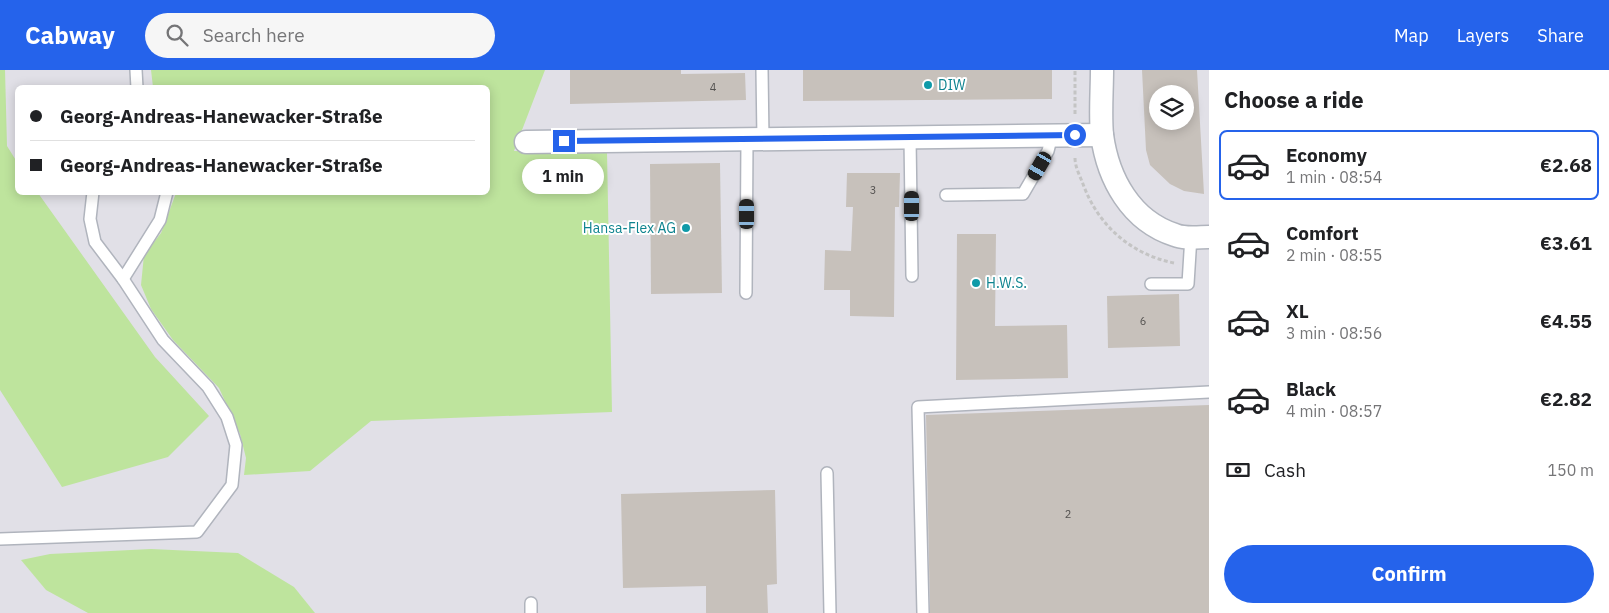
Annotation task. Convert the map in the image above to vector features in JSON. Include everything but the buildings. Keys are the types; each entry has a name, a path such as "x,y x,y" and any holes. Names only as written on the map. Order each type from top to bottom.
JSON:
{"street":[{"path":"1102,70 1102,135 1110,171 1124,198 1144,221 1176,236 1200,237"},
{"path":"526,142 1102,135"}],"lane":[{"path":"136,70 137,85"},
{"path":"746,293 755,140 762,70"},
{"path":"946,195 1023,194 1048,151 1052,135"},
{"path":"910,138 912,276"},
{"path":"0,539 197,532 232,485 236,445 227,417 208,387 163,340 123,279 95,242 90,219 93,195"},
{"path":"123,279 160,220 166,195"},
{"path":"1151,284 1188,284 1200,237"},
{"path":"923,613 918,407 1209,392"},
{"path":"827,473 830,613"}],"shaded area":[{"path":"0,70 1209,70 1209,613 0,613"}],"green space":[{"path":"0,70 5,70 7,146 15,159 15,195 39,195 155,357 209,416 168,457 62,487 0,390"},
{"path":"151,70 545,70 514,151 607,152 612,412 371,421 310,471 244,475 246,458 240,434 219,388 173,340 151,309 141,285 144,255 161,233 175,195 490,195 490,85 153,85"},
{"path":"151,549 238,553 294,587 315,613 88,613 46,590 21,560 50,554"}],"place":[{"name":"DIW","path":"928,85"},
{"name":"Hansa-Flex AG","path":"686,228"},
{"name":"H.W.S.","path":"976,283"}],"route":[{"path":"564,141 1075,135"}]}
